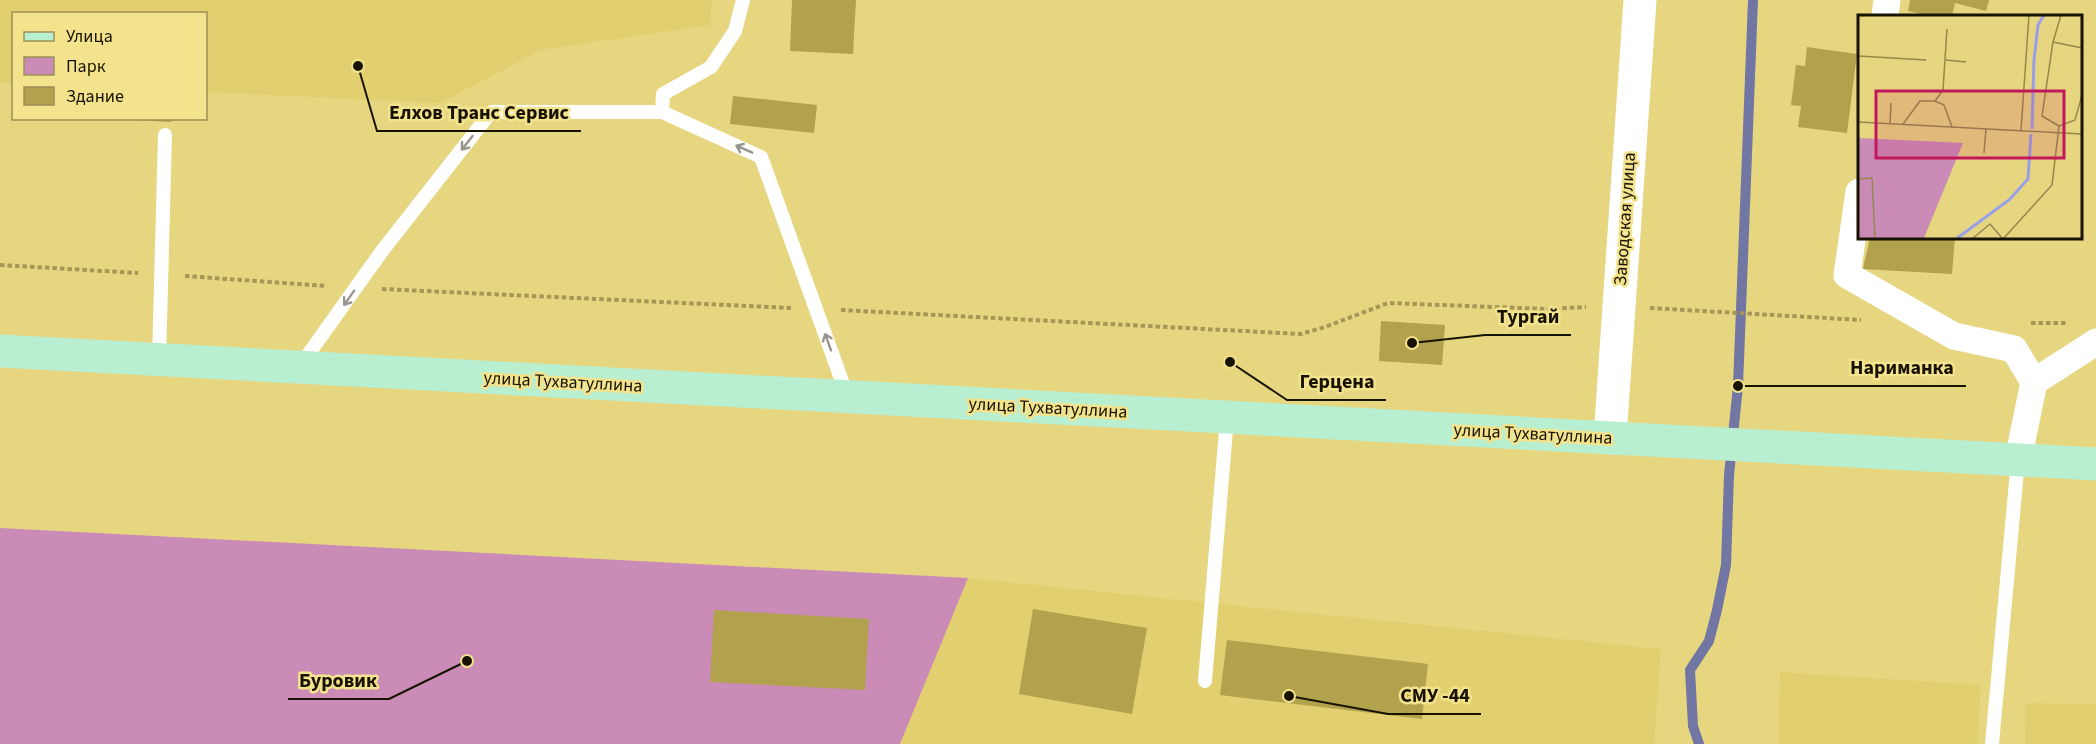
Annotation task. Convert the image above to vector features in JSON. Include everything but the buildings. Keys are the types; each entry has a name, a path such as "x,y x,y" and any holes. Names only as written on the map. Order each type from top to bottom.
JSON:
{"main road":[{"name":"улица Тухватуллина","path":"0,351 2096,464"}],"street":[{"name":"Заводская улица","path":"1610,438 1640,0"},
{"path":"1885,15 1887,0"},
{"path":"1858,199 1847,276 1954,336 2014,349 2034,382 2018,460"},
{"path":"2034,382 2096,342"}],"lane":[{"path":"662,112 663,94 711,68 735,31 743,0"},
{"path":"300,367 382,251 491,112 662,112 761,156 848,397"},
{"path":"159,360 165,135"},
{"path":"1205,681 1227,418"},
{"path":"1992,744 2018,460"}],"path":[{"path":"0,265 356,288 1301,334 1388,303 1547,309 1619,306 1865,320"},
{"path":"2027,323 2076,323"}],"shaded area":[{"path":"0,0 712,0 710,25 541,50 440,103 207,92 207,12 12,12 12,83 0,82"},
{"path":"968,578 1661,649 1654,744 900,744"},
{"path":"1780,672 1981,685 1977,744 1778,744"},
{"path":"2026,703 2096,704 2096,744 2025,744"}],"green space":[{"path":"0,528 968,578 900,744 0,744"}],"waterway":[{"path":"1699,744 1693,726 1690,670 1709,641 1726,565 1729,475 1738,386 1753,0"}],"place":[{"name":"Елхов Транс Сервис","path":"358,66"},
{"name":"Тургай","path":"1412,343"},
{"name":"Герцена","path":"1230,362"},
{"name":"Нариманка","path":"1738,386"},
{"name":"Буровик","path":"467,661"},
{"name":"СМУ -44","path":"1289,696"}]}
